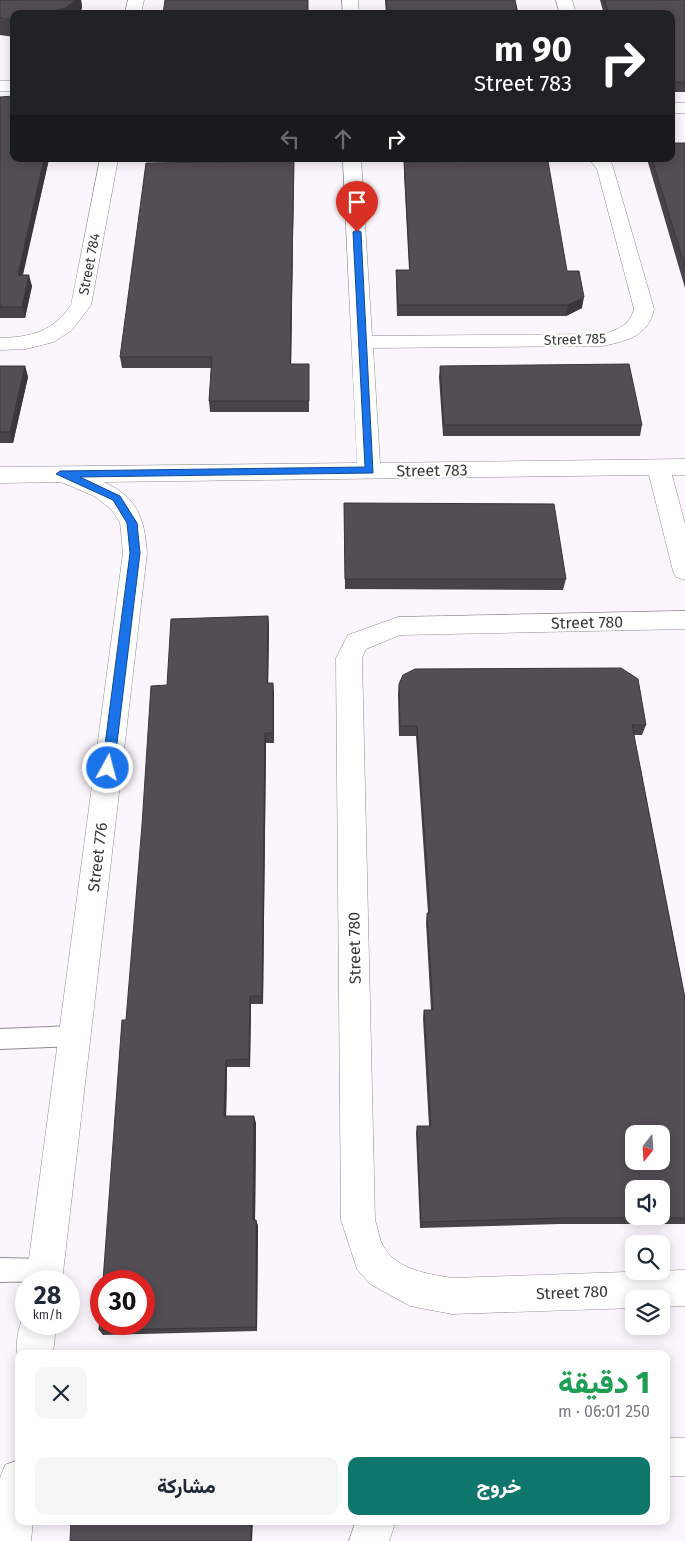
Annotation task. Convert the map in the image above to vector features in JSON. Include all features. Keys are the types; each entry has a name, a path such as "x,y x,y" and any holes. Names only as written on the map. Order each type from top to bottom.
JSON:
{"street":[{"name":"Street 784","path":"0,344 26,344 47,339 72,319 81,305 108,162"},
{"path":"352,162 369,471"},
{"name":"Street 785","path":"363,342 602,340 623,336 635,328 643,319 644,309 606,168 601,162"},
{"name":"Street 783","path":"0,474 685,467"},
{"path":"659,468 685,570"},
{"name":"Street 776","path":"46,1270 135,553 132,523 116,498 88,483 60,474"},
{"name":"Street 780","path":"685,620 398,626 357,642 349,658 358,1220 369,1257 383,1271 410,1288 452,1296 685,1288"},
{"path":"35,1350 37,1335"},
{"path":"670,1458 685,1457"},
{"path":"11,1541 15,1510"},
{"path":"369,1541 375,1525"}],"lane":[{"path":"0,1039 74,1036"},
{"path":"0,1270 15,1272"}],"building":[{"path":"0,0 75,0 67,7 59,10 10,10 10,19 0,18"},
{"path":"165,0 308,0 308,10 164,10"},
{"path":"386,0 515,0 517,10 387,10"},
{"path":"604,0 685,0 685,82 675,82 675,10 608,10"},
{"path":"10,96 10,162 43,162 18,275 29,275 22,307 0,307 0,97"},
{"path":"675,143 685,143 685,267 653,162 675,162"},
{"path":"294,162 290,364 309,364 309,401 209,401 212,357 120,357 146,163"},
{"path":"404,162 548,162 567,271 579,271 584,297 568,305 398,305 396,270 410,270"},
{"path":"629,364 642,425 444,425 440,366"},
{"path":"0,366 25,366 10,432 0,432"},
{"path":"344,503 554,504 566,579 345,579"},
{"path":"268,616 267,683 273,683 273,733 265,733 262,996 250,996 249,1059 226,1060 224,1116 254,1116 253,1220 256,1220 256,1327 155,1329 155,1270 104,1270 122,1020 126,1020 142,825 151,686 167,685 171,619"},
{"path":"621,668 638,679 646,725 632,725 685,998 685,1218 670,1218 670,1180 625,1180 625,1218 421,1222 417,1126 431,1126 424,1010 433,1010 427,913 430,913 417,726 400,726 399,684 403,675 415,669"},
{"path":"71,1525 251,1525 251,1541 70,1541"}],"route":[{"path":"108,768 135,553 132,523 116,498 88,483 60,474 369,471 357,232"}]}
